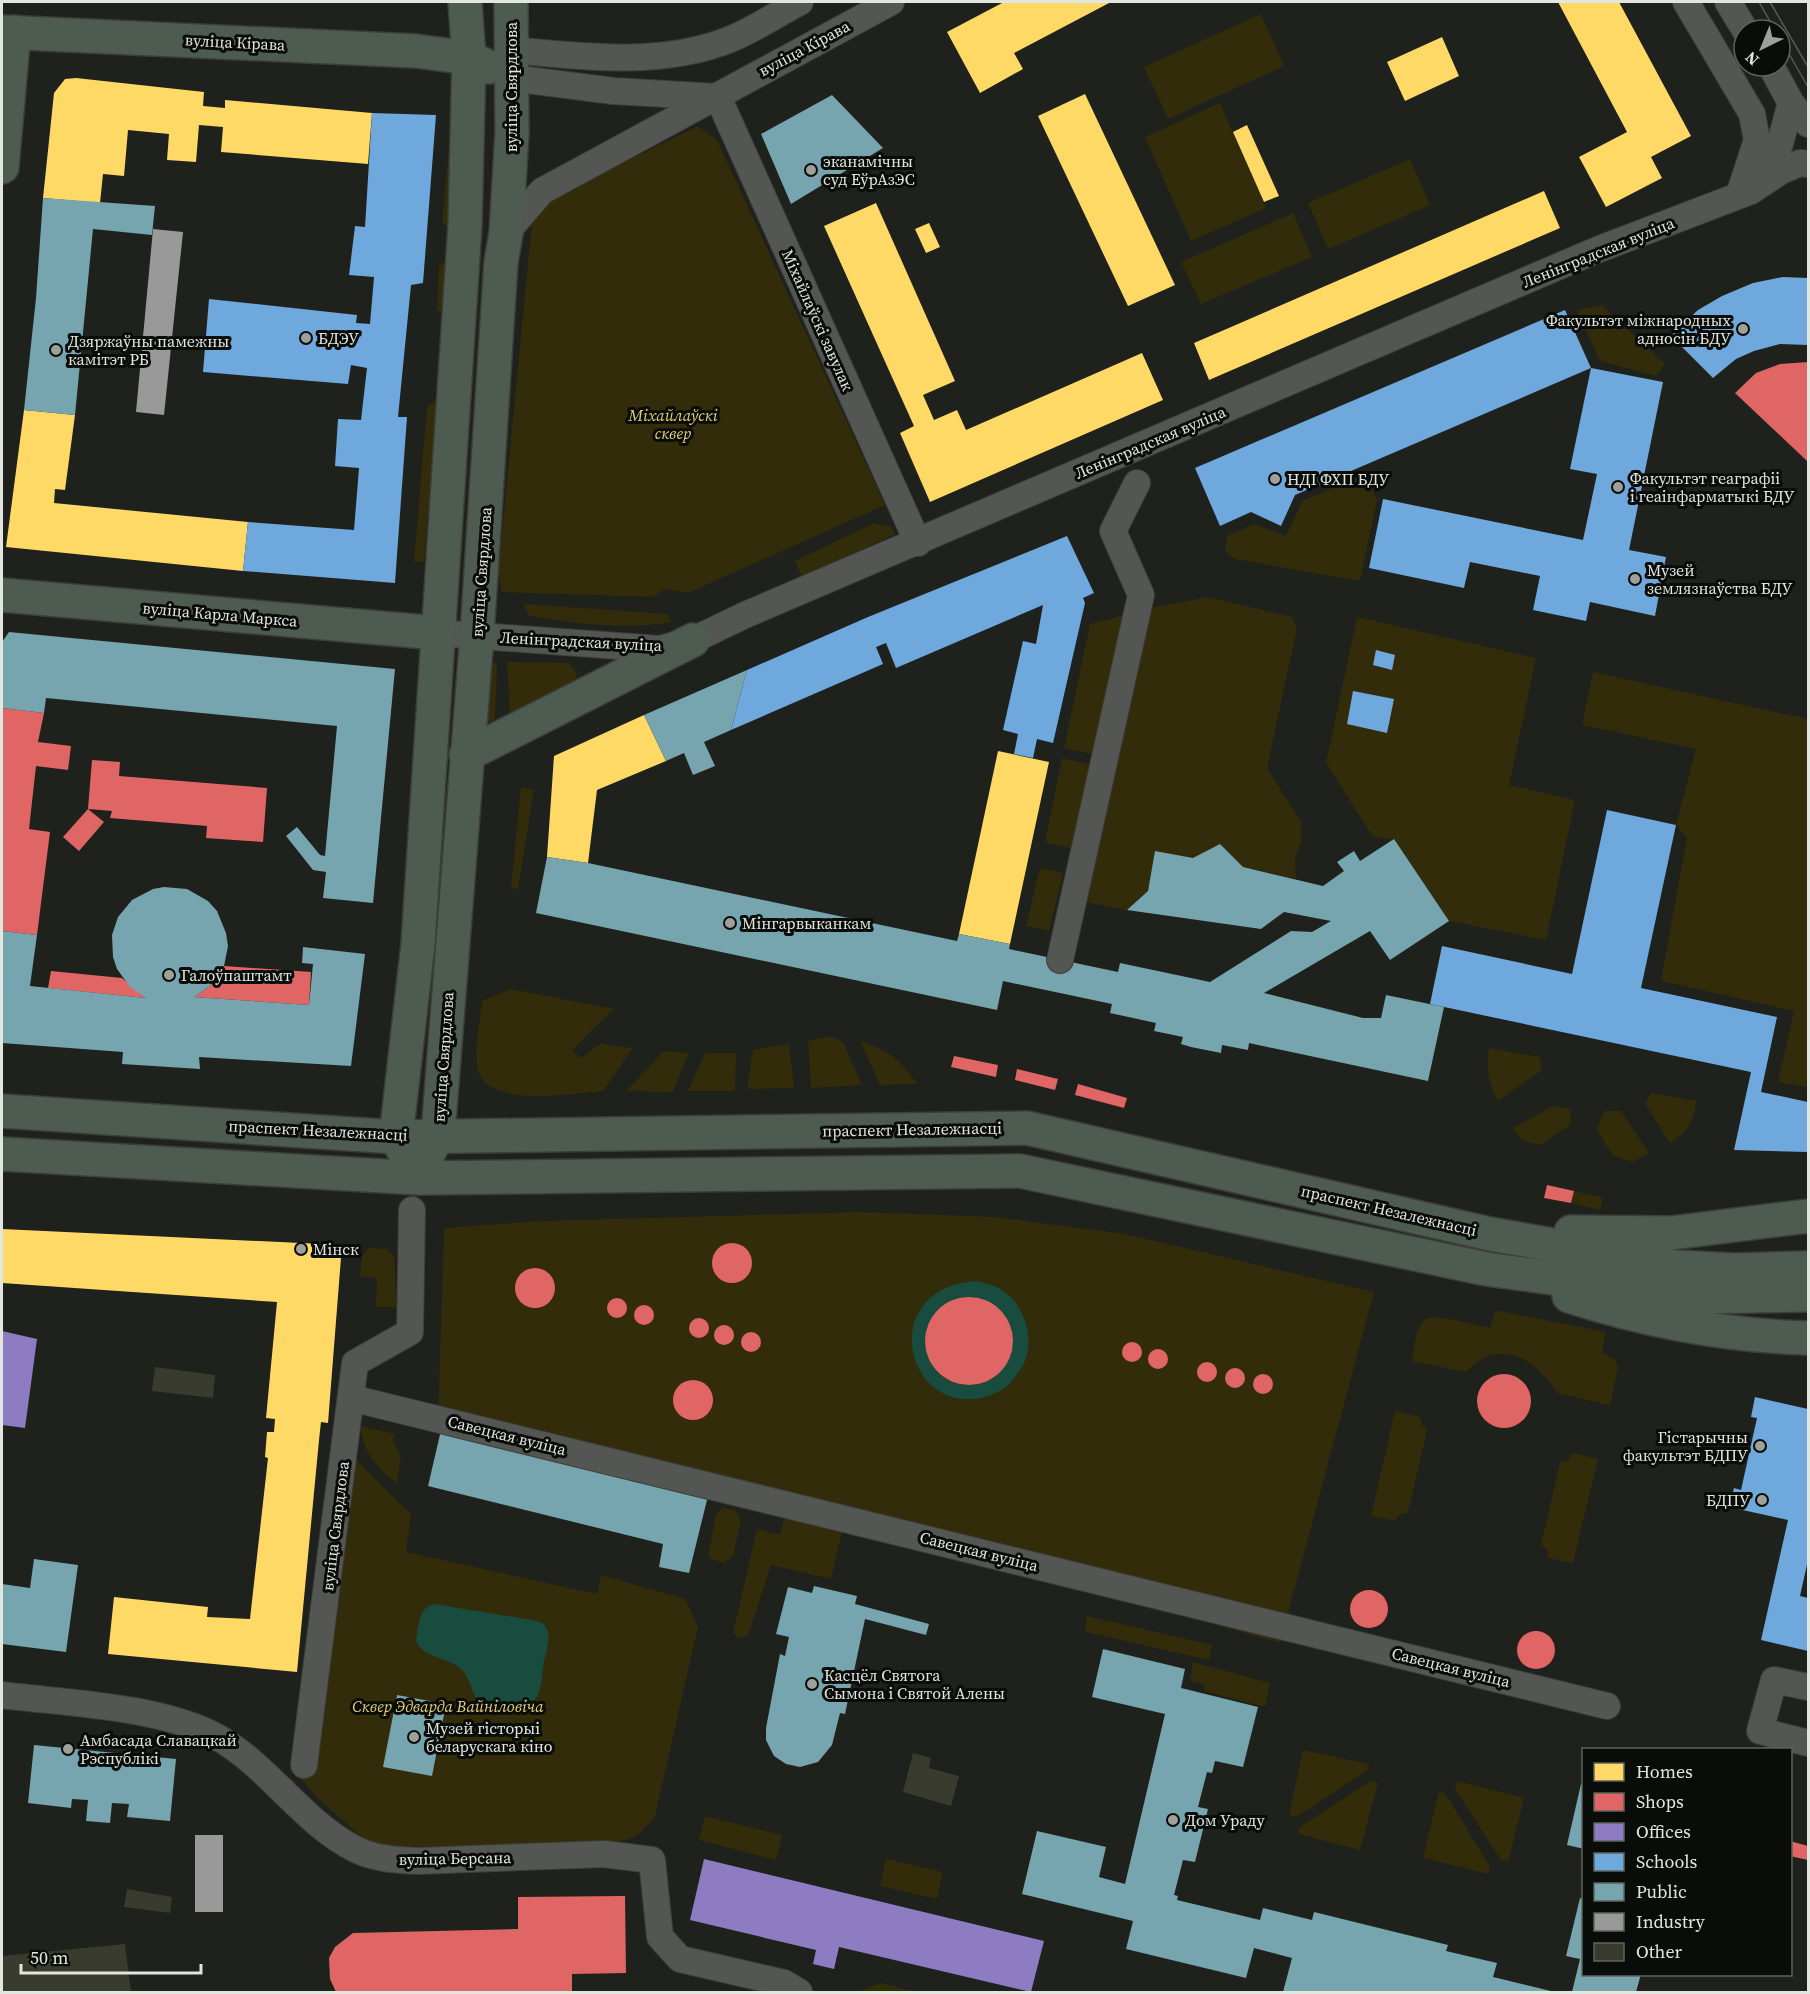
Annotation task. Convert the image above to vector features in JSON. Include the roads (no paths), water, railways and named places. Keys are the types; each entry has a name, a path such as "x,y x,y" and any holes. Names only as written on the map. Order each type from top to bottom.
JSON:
{"main road":[{"path":"418,1178 396,1137 418,944 465,225 469,58 465,2"},
{"name":"вуліца Свярдлова","path":"418,1178 438,1134 477,635 500,272 506,233 512,64 511,2"},
{"path":"2,167 8,32"},
{"name":"вуліца Кірава","path":"8,32 416,51 512,64"},
{"name":"вуліца Карла Маркса","path":"2,595 438,633"},
{"path":"466,755 693,640"},
{"name":"праспект Незалежнасці","path":"2,1111 396,1137 438,1134 1027,1128 1490,1234 1677,1267 1733,1270 1809,1268"},
{"path":"2,1154 418,1178 1020,1171 1486,1269 1693,1297 1809,1295"},
{"path":"1490,1234 1671,1233 1809,1216"},
{"path":"1486,1269 1627,1313 1711,1330 1809,1338"}],"street":[{"name":"вуліца Кірава","path":"512,64 597,56 678,54 731,39 800,2"},
{"name":"вуліца Кірава","path":"506,233 542,191 891,2"},
{"path":"1686,2 1752,114 1757,140 1739,195"},
{"path":"1728,2 1738,18"},
{"name":"вуліца Кірава","path":"512,64 613,91 718,97"},
{"path":"1777,78 1791,103 1809,124"},
{"name":"Міхайлаўскі завулак","path":"718,97 918,543"},
{"path":"1739,195 1779,147 1791,103"},
{"name":"Ленінградская вуліца","path":"438,633 660,649 693,640 745,615 918,543 1597,250 1760,186 1781,171 1800,163 1809,164"},
{"path":"1060,960 1142,595 1113,531 1137,483"},
{"name":"вуліца Свярдлова","path":"303,1765 355,1363 410,1332 412,1210"},
{"name":"Савецкая вуліца","path":"351,1398 1607,1706"},
{"path":"1809,1687 1774,1680 1760,1731 1809,1743"},
{"name":"вуліца Берсана","path":"2,1695 161,1717 214,1735 235,1748 271,1778 326,1830 356,1850 390,1859 418,1861 604,1854 652,1860 660,1937 680,1959 784,1983 799,1992"}],"tram line":[{"path":"1759,2 1768,18"},
{"path":"1770,2 1808,67"},
{"path":"1792,59 1808,87"}],"place":[{"name":"эканамічны суд ЕўрАзЭС","path":"811,170"},
{"name":"Факультэт міжнародных адносін БДУ","path":"1743,329"},
{"name":"БДЭУ","path":"306,338"},
{"name":"Дзяржаўны памежны камітэт РБ","path":"56,350"},
{"name":"НДІ ФХП БДУ","path":"1275,479"},
{"name":"Факультэт геаграфіі і геаінфарматыкі БДУ","path":"1618,487"},
{"name":"Музей землязнаўства БДУ","path":"1635,579"},
{"name":"Мінгарвыканкам","path":"730,923"},
{"name":"Галоўпаштамт","path":"169,975"},
{"name":"Мінск","path":"301,1249"},
{"name":"Гістарычны факультэт БДПУ","path":"1760,1446"},
{"name":"БДПУ","path":"1762,1500"},
{"name":"Касцёл Святога Сымона і Святой Алены","path":"812,1684"},
{"name":"Музей гісторыі беларускага кіно","path":"414,1737"},
{"name":"Амбасада Славацкай Рэспублікі","path":"68,1749"},
{"name":"Дом Ураду","path":"1173,1820"}],"park label":[{"name":"Міхайлаўскі сквер","path":"673,424"},
{"name":"Сквер Эдварда Вайніловіча","path":"448,1706"}]}
